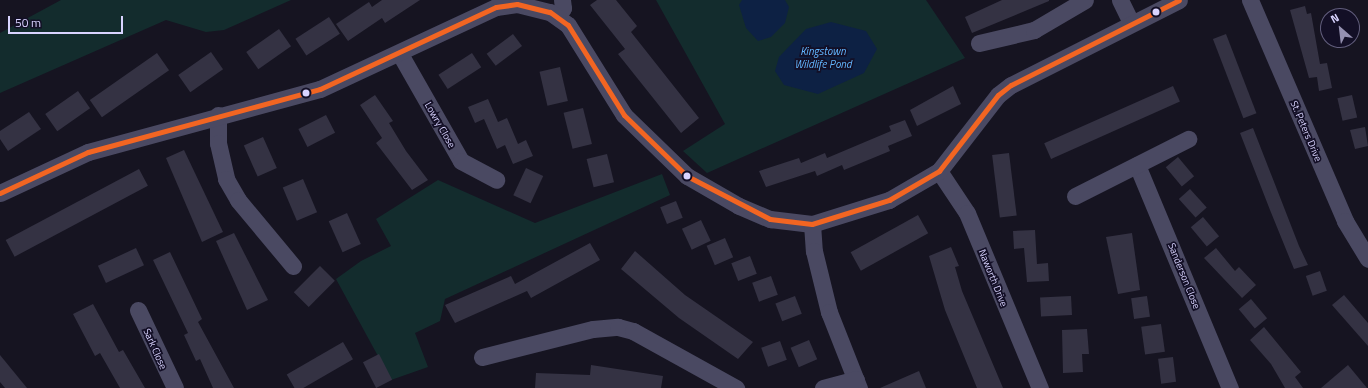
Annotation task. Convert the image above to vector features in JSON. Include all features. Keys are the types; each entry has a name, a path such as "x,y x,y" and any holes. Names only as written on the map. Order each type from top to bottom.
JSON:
{"street":[{"path":"557,16 564,8 562,0"},
{"path":"979,43 1034,30 1085,0"},
{"path":"1120,0 1131,23"},
{"path":"0,193 88,152 320,88 400,54 496,7 517,2 534,5 557,16 575,34 624,115 667,160 707,189 739,206 770,219 812,224 889,200 939,171 998,95 1011,85 1179,0"},
{"name":"St. Peters Drive","path":"1250,0 1342,215 1368,259"},
{"name":"Lowry Close","path":"400,54 461,161 496,180"},
{"path":"218,115 218,143 226,178 238,200 292,266"},
{"path":"1075,196 1188,139"},
{"name":"Sanderson Close","path":"1137,165 1230,388"},
{"name":"Naworth Drive","path":"939,171 968,213 1040,388"},
{"path":"812,224 814,251 829,312 857,384 823,388"},
{"name":"Sark Close","path":"138,310 175,388"},
{"path":"482,357 594,329 618,327 633,331 736,388"}],"green space":[{"path":"61,0 291,0 224,30 206,32 166,20 0,93 0,33"},
{"path":"656,0 926,0 965,58 707,173 683,151 725,124"},
{"path":"662,174 670,195 445,299 440,321 415,333 428,367 391,380 336,279 361,261 391,246 376,219 438,180 535,223"}],"water":[{"path":"742,0 785,0 789,7 785,23 771,37 758,41 746,28 739,5"},
{"name":"Kingstown Wildlife Pond","path":"831,22 866,31 877,49 864,73 818,94 784,85 775,71 779,57 806,29"}],"building":[{"path":"382,0 420,0 385,23 382,18 348,41 336,24 369,2 372,7"},
{"path":"597,0 616,0 637,26 631,32 699,118 681,133 618,54 625,49 590,5"},
{"path":"1002,0 1049,1 972,33 965,17"},
{"path":"1305,6 1307,14 1311,13 1320,64 1327,63 1332,88 1319,91 1317,77 1309,78 1290,10"},
{"path":"329,17 340,34 306,56 295,39"},
{"path":"279,29 291,46 258,69 246,52"},
{"path":"513,34 522,46 496,66 487,54"},
{"path":"1226,34 1256,113 1243,118 1213,39"},
{"path":"211,52 223,69 190,92 178,75"},
{"path":"157,53 169,70 102,117 90,100"},
{"path":"472,53 481,67 448,89 438,75"},
{"path":"560,67 568,101 547,106 540,72"},
{"path":"953,86 961,104 917,126 910,110"},
{"path":"1173,86 1180,102 1051,159 1044,143"},
{"path":"78,91 90,108 57,131 45,114"},
{"path":"375,95 393,121 389,123 406,151 428,180 412,190 376,143 382,138 360,105"},
{"path":"1352,95 1357,117 1343,121 1337,98"},
{"path":"488,99 498,122 507,118 518,144 526,140 533,156 513,164 505,145 497,149 484,119 475,123 468,107"},
{"path":"583,108 592,144 573,149 564,113"},
{"path":"29,112 41,129 8,151 0,139 0,131"},
{"path":"326,115 335,133 307,147 298,129"},
{"path":"905,120 912,136 888,146 890,151 844,170 842,165 817,176 815,171 766,187 759,171 799,158 801,163 825,153 827,158 891,131 889,126"},
{"path":"1365,127 1368,146 1355,149 1350,130"},
{"path":"1253,128 1299,246 1308,265 1294,269 1270,210 1240,133"},
{"path":"263,137 277,168 258,177 244,146"},
{"path":"184,150 223,232 202,242 166,158"},
{"path":"1009,153 1017,216 1000,218 992,155"},
{"path":"607,154 614,182 594,187 587,159"},
{"path":"1178,157 1194,176 1182,186 1166,167"},
{"path":"526,168 543,176 531,203 513,195"},
{"path":"139,169 148,186 15,257 6,240"},
{"path":"303,179 317,212 297,221 283,188"},
{"path":"1190,189 1207,208 1196,218 1179,199"},
{"path":"676,201 683,218 667,224 660,207"},
{"path":"347,213 361,244 343,252 329,221"},
{"path":"918,215 928,233 861,271 851,252"},
{"path":"1203,217 1219,236 1207,246 1191,227"},
{"path":"701,220 711,241 692,250 682,229"},
{"path":"1035,230 1037,264 1048,263 1049,281 1027,282 1024,248 1014,249 1013,231"},
{"path":"234,233 268,300 247,310 216,241"},
{"path":"1132,233 1140,290 1118,294 1106,237"},
{"path":"725,238 733,257 715,265 707,246"},
{"path":"590,243 600,260 531,298 527,291 455,323 445,305 511,276 515,284"},
{"path":"951,247 959,266 955,267 962,291 1003,388 977,388 945,310 929,256"},
{"path":"136,248 144,265 106,283 98,266"},
{"path":"1216,248 1235,271 1239,267 1256,285 1242,298 1204,258"},
{"path":"635,251 685,295 753,342 738,359 679,318 621,269"},
{"path":"170,252 202,319 198,322 234,388 213,388 200,359 196,361 184,335 188,333 153,260"},
{"path":"750,256 757,274 738,281 731,263"},
{"path":"320,266 335,281 309,307 294,292"},
{"path":"1320,271 1327,291 1313,296 1306,276"},
{"path":"771,276 778,295 759,302 752,283"},
{"path":"1344,295 1368,323 1368,346 1332,305"},
{"path":"795,296 802,314 782,321 775,304"},
{"path":"1071,296 1072,315 1041,317 1040,298"},
{"path":"1147,296 1150,317 1134,319 1131,298"},
{"path":"1251,299 1267,318 1255,328 1239,309"},
{"path":"93,304 119,352 123,350 145,388 120,388 100,353 95,356 73,314"},
{"path":"1161,324 1165,352 1145,355 1141,327"},
{"path":"1264,327 1301,372 1295,377 1303,388 1285,388 1271,364 1250,340"},
{"path":"1087,329 1089,354 1082,354 1083,372 1063,373 1062,330"},
{"path":"809,340 817,359 799,367 791,348"},
{"path":"780,341 787,360 768,367 761,348"},
{"path":"343,342 353,359 303,388 295,388 287,374"},
{"path":"379,354 392,380 376,388 363,362"},
{"path":"0,355 27,388 5,388 0,382"},
{"path":"1173,357 1176,382 1161,384 1158,359"},
{"path":"591,365 663,376 661,388 535,388 536,373 590,375"},
{"path":"1348,365 1367,388 1321,388"},
{"path":"919,371 926,388 880,388"}],"transit line":[{"path":"0,193 88,152 320,89 496,7 517,4 550,12 568,25 624,115 687,176 770,219 812,224 889,200 939,171 998,95 1011,85 1179,0"}]}
